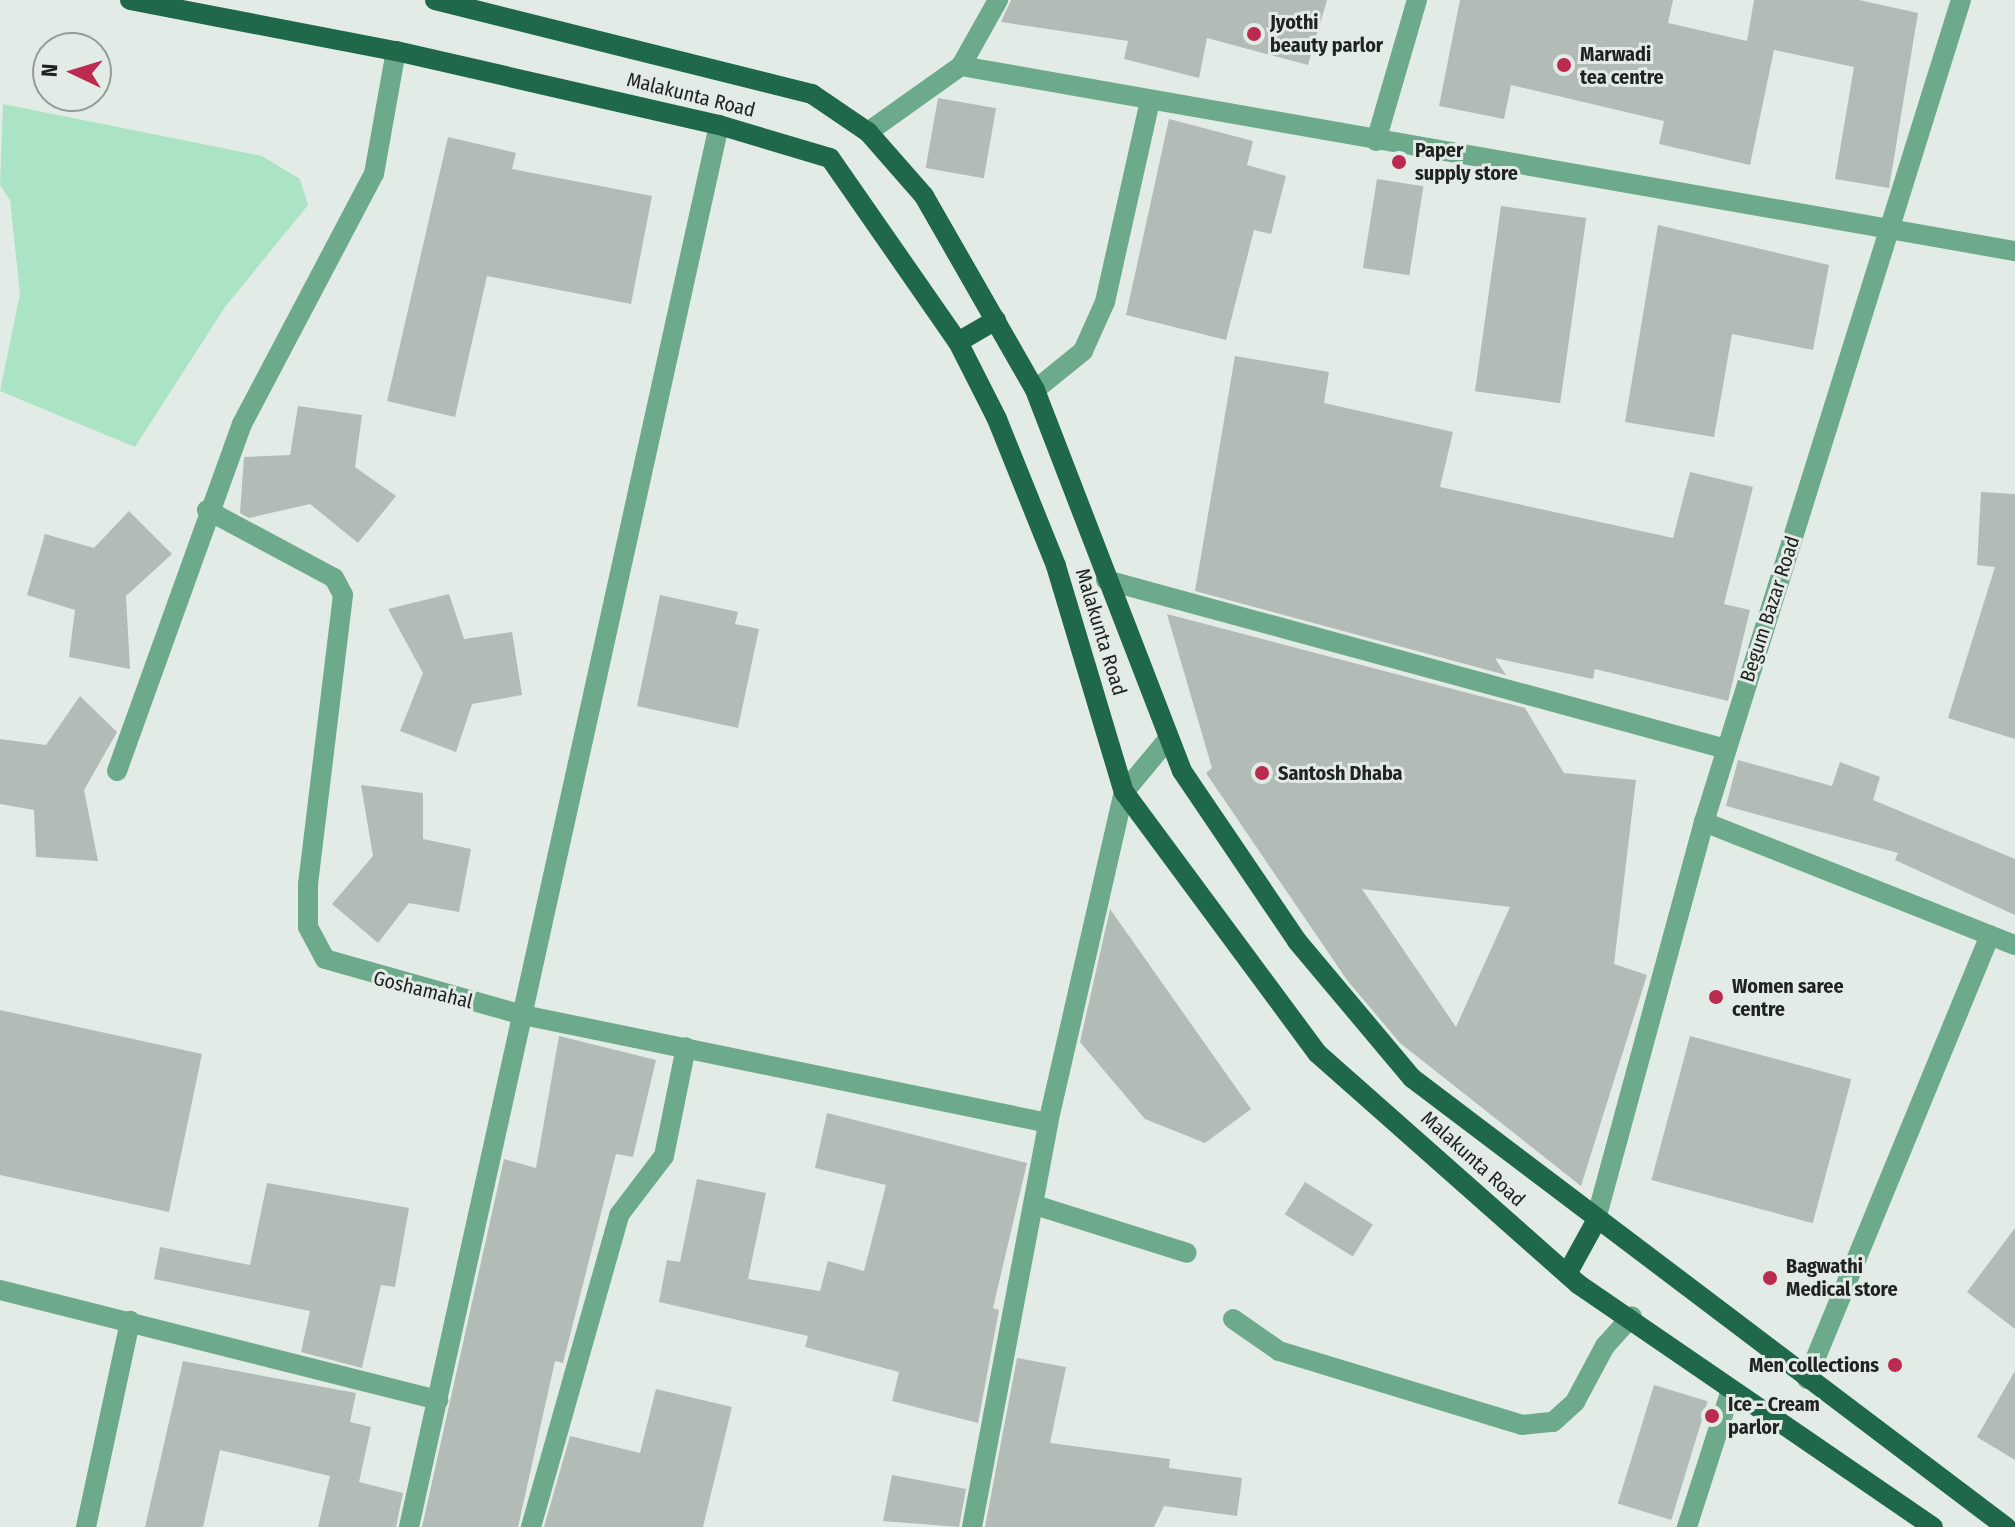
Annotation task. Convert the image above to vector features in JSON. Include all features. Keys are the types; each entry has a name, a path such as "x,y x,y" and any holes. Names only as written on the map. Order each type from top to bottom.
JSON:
{"main road":[{"name":"Malakunta Road","path":"130,0 396,51 719,125 830,158 958,342 1050,551 1124,792 1317,1053 1567,1274 1632,1316 1731,1390 1933,1527"},
{"path":"435,0 812,94 868,132 924,196 1035,390 1182,771 1297,941 1412,1078 1595,1223 2006,1527"},
{"path":"958,342 996,320"},
{"path":"1567,1274 1595,1223"}],"street":[{"path":"868,132 961,66 998,0"},
{"path":"1376,141 1417,0"},
{"name":"Begum Bazar Road","path":"1595,1223 1704,822 1961,0"},
{"path":"117,771 207,510 242,424 374,174 396,51"},
{"path":"961,66 1890,232 2015,251"},
{"path":"1035,390 1083,351 1105,302 1150,101"},
{"path":"409,1527 719,125"},
{"name":"Goshamahal","path":"207,510 334,578 343,595 308,884 308,927 325,959 523,1015 1048,1123"},
{"path":"1106,580 1726,749"},
{"path":"972,1527 1048,1123 1124,792 1169,738"},
{"path":"1704,822 2015,945"},
{"path":"1807,1379 1990,935"},
{"path":"531,1527 619,1215 664,1156 686,1047"},
{"path":"1035,1205 1187,1253"},
{"path":"0,1290 438,1400"},
{"path":"1233,1319 1279,1351 1522,1425 1553,1422 1575,1402 1605,1346 1632,1316"},
{"path":"86,1527 130,1321"},
{"path":"1687,1527 1731,1390"}],"green space":[{"path":"3,104 262,156 300,179 308,205 225,307 135,447 0,391 20,294 10,200 0,185"}],"building":[{"path":"1011,0 1327,0 1308,65 1207,38 1199,78 1124,59 1128,41 1001,22"},
{"path":"1460,0 1673,0 1668,23 1747,41 1754,0 1859,0 1918,13 1889,188 1835,179 1854,67 1774,50 1750,165 1659,144 1664,121 1511,85 1504,119 1439,106"},
{"path":"938,98 996,108 984,178 926,168"},
{"path":"1169,119 1253,141 1247,165 1286,176 1271,234 1254,230 1226,340 1126,315"},
{"path":"448,137 516,153 512,169 652,196 631,304 487,276 455,417 387,401"},
{"path":"1377,179 1423,186 1409,275 1363,268"},
{"path":"1501,206 1586,218 1560,403 1475,391"},
{"path":"1658,225 1829,265 1813,350 1732,334 1714,437 1625,422"},
{"path":"1235,356 1329,372 1324,403 1453,432 1440,487 1673,538 1690,472 1753,487 1724,604 1750,610 1728,701 1595,669 1593,679 1495,658 1506,675 1195,591"},
{"path":"298,406 362,415 355,467 396,496 358,543 310,504 249,518 240,513 244,457 290,455"},
{"path":"1981,492 2015,494 2015,739 1948,718 1995,567 1977,565"},
{"path":"129,511 172,554 126,596 130,669 69,657 75,610 27,595 45,534 94,548"},
{"path":"449,594 464,639 512,632 522,695 472,704 456,752 400,731 423,673 388,609"},
{"path":"660,595 738,612 735,624 759,629 738,728 637,706"},
{"path":"1167,614 1525,708 1564,773 1636,780 1614,964 1647,975 1581,1186 1400,1043 1347,980 1206,773 1212,768","holes":["1362,889 1510,907 1456,1027"]},
{"path":"80,696 117,732 84,790 98,861 36,857 34,810 0,804 0,739 46,745"},
{"path":"1738,760 1832,786 1840,762 1880,777 1873,800 2015,859 2015,915 1895,860 1898,853 1726,806"},
{"path":"361,785 423,793 423,839 471,849 459,912 409,903 378,943 332,904 373,856"},
{"path":"1110,909 1251,1109 1205,1143 1145,1119 1080,1042"},
{"path":"0,1010 202,1054 169,1212 0,1175"},
{"path":"559,1036 656,1060 633,1157 616,1154 563,1363 555,1361 518,1527 422,1527 504,1159 536,1168"},
{"path":"1690,1036 1851,1079 1813,1223 1651,1180"},
{"path":"827,1113 1027,1163 993,1308 999,1310 978,1423 892,1401 899,1372 805,1347 808,1336 659,1302 667,1260 680,1262 697,1179 766,1193 748,1279 820,1291 828,1261 864,1271 886,1185 815,1168"},
{"path":"1305,1182 1373,1224 1353,1257 1285,1214"},
{"path":"267,1183 409,1208 395,1287 381,1285 362,1368 301,1352 310,1311 154,1279 160,1247 250,1265"},
{"path":"2015,1228 2015,1329 1967,1292"},
{"path":"1017,1358 1066,1367 1050,1443 1170,1459 1169,1468 1242,1478 1237,1516 1164,1506 1154,1527 985,1527"},
{"path":"183,1361 356,1393 350,1422 371,1427 359,1482 403,1493 396,1527 318,1527 330,1476 220,1450 203,1527 145,1527"},
{"path":"2015,1371 2015,1460 1977,1437"},
{"path":"1654,1385 1708,1401 1671,1520 1618,1504"},
{"path":"656,1389 732,1407 703,1527 544,1527 570,1436 640,1453"},
{"path":"892,1475 966,1489 959,1527 883,1521"}],"place":[{"name":"Jyothi beauty parlor","path":"1254,34"},
{"name":"Marwadi tea centre","path":"1564,65"},
{"name":"Paper supply store","path":"1399,162"},
{"name":"Santosh Dhaba","path":"1262,773"},
{"name":"Women saree centre","path":"1716,997"},
{"name":"Bagwathi Medical store","path":"1770,1278"},
{"name":"Men collections","path":"1895,1365"},
{"name":"Ice - Cream parlor","path":"1712,1416"}]}
